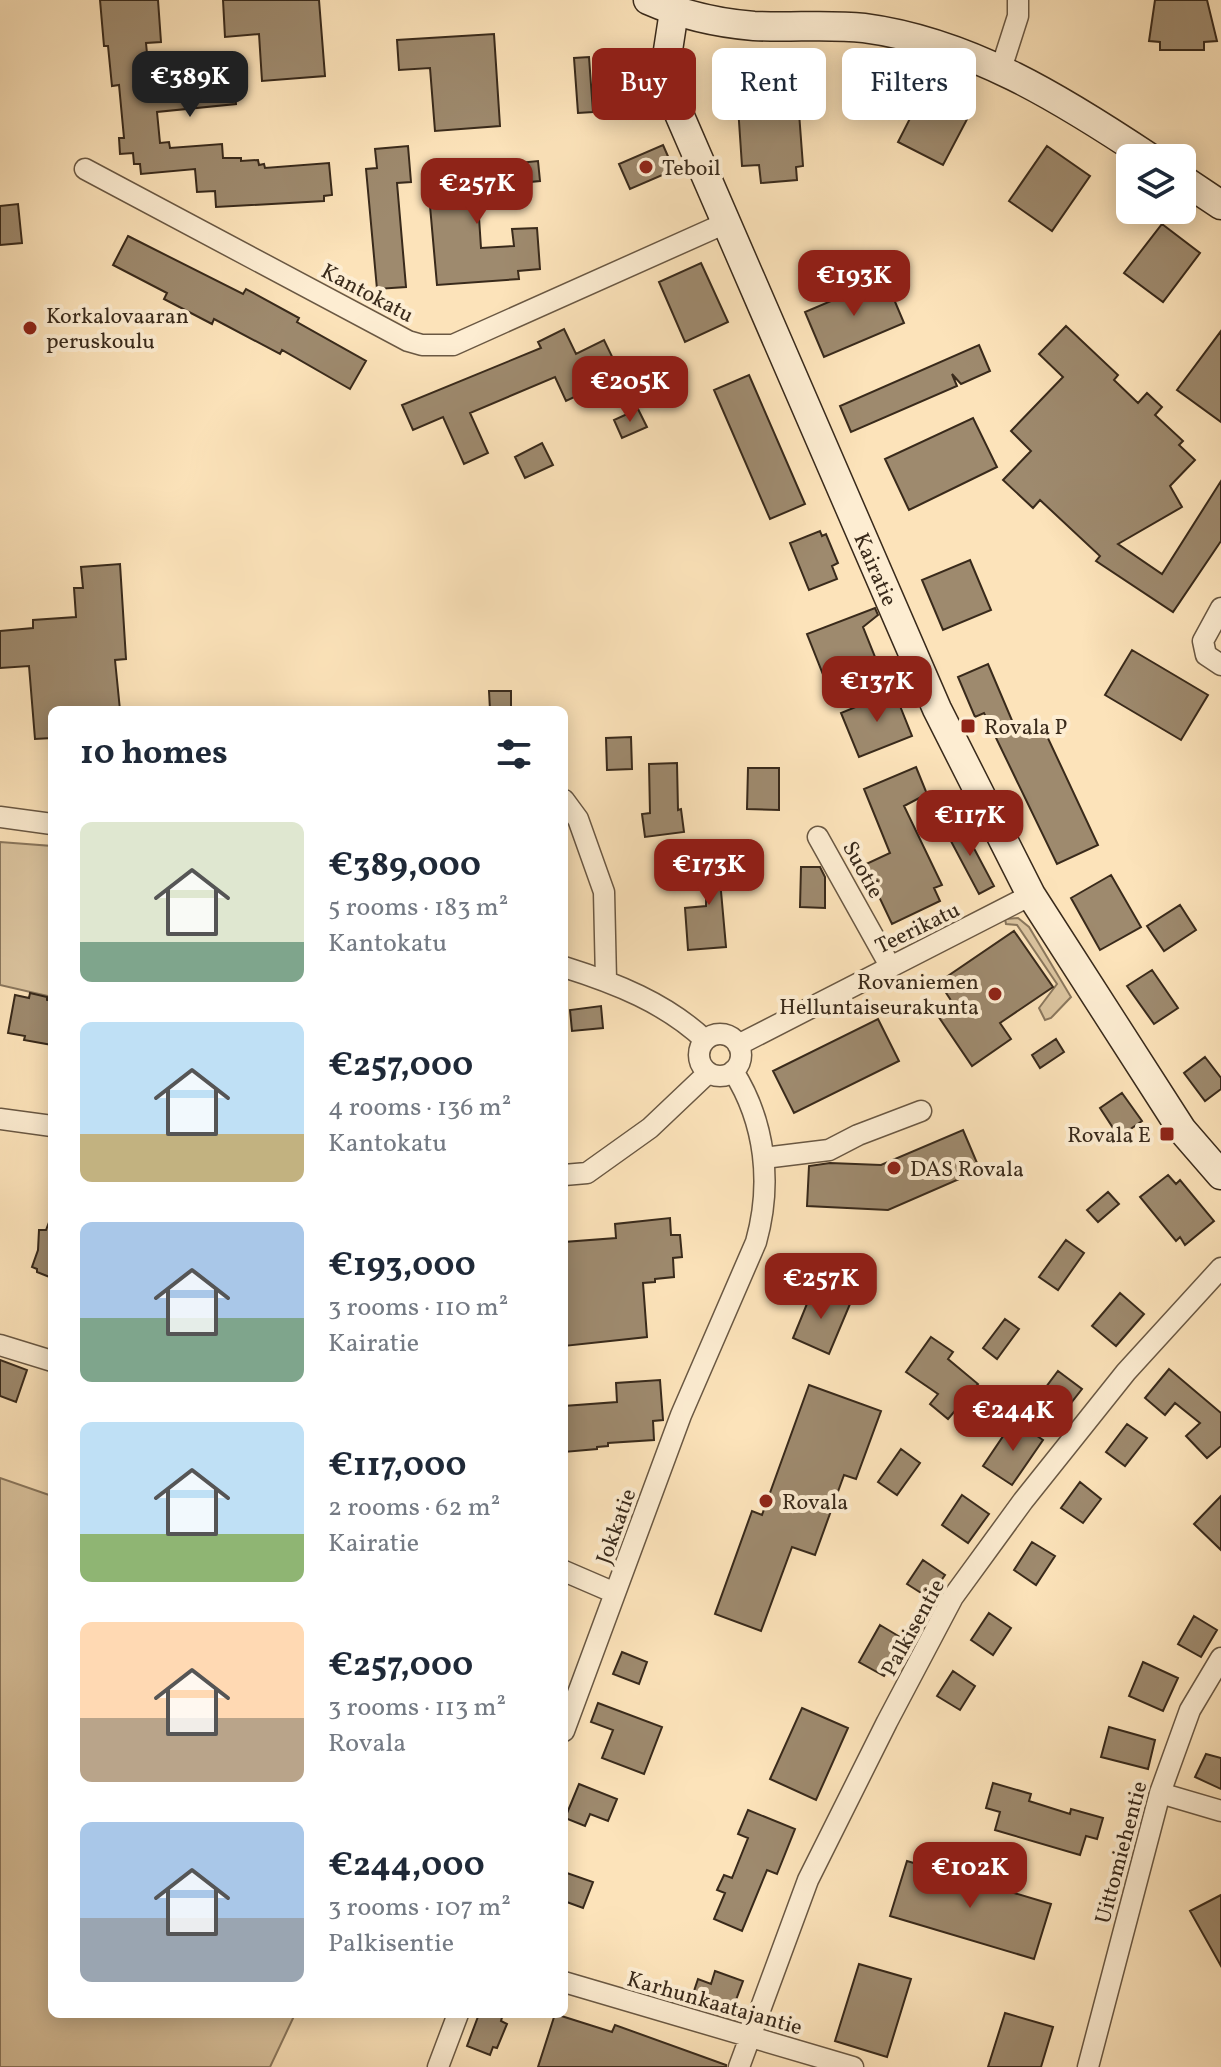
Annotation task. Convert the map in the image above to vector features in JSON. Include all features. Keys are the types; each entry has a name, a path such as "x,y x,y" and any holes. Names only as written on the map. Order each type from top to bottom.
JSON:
{"main road":[{"path":"661,6 714,22 883,31 948,47 1001,69 1127,144"},
{"name":"Kairatie","path":"661,6 668,87 937,709 1031,895 1182,1130 1221,1175"},
{"path":"1196,188 1221,205"}],"street":[{"path":"1001,69 1018,16 1018,0"},
{"name":"Kantokatu","path":"85,169 394,334 422,345 453,345 728,222"},
{"path":"1221,608 1203,641 1206,655 1221,665"},
{"path":"568,805 578,819 604,892 606,980"},
{"path":"0,817 48,823"},
{"name":"Suotie","path":"818,837 890,966"},
{"name":"Teerikatu","path":"738,1045 1031,895"},
{"path":"568,968 606,980 661,1007 705,1040"},
{"path":"717,1034 738,1045 740,1062 733,1071 721,1076 708,1073 700,1063 699,1051 705,1040 717,1034"},
{"path":"733,1071 744,1089 764,1158 829,1150 858,1135 921,1111"},
{"path":"568,1175 587,1173 650,1128 708,1073"},
{"path":"0,1119 48,1125"},
{"name":"Jokkatie","path":"568,1720 681,1415 756,1242 764,1212 764,1158"},
{"name":"Palkisentie","path":"739,2067 808,1880 953,1597 1023,1501 1126,1372 1221,1268"},
{"path":"0,1345 48,1360"},
{"path":"568,1573 615,1593"},
{"name":"Uittomiehentie","path":"1088,2067 1160,1793 1190,1710 1221,1658"},
{"path":"1160,1793 1221,1811"},
{"name":"Karhunkaatajantie","path":"568,1983 853,2067"},
{"path":"438,2067 456,2018"}],"shaded area":[{"path":"0,842 48,846 48,996 0,985"},
{"path":"1018,918 1029,927 1071,997 1051,1018 1045,1020 1039,1008 1057,984 1017,925 1006,924 1005,919"},
{"path":"0,1478 48,1495 48,2018 293,2018 270,2067 0,2067"}],"building":[{"path":"100,0 158,0 161,42 146,43 150,85 180,82 179,71 232,66 236,104 157,112 160,143 169,142 170,148 222,144 223,158 258,160 259,165 264,164 265,168 329,163 332,195 324,196 324,201 216,207 215,191 197,192 195,169 141,174 140,164 134,164 133,153 120,154 119,138 124,138 119,85 112,86"},
{"path":"223,0 319,0 325,76 262,81 259,34 225,37"},
{"path":"1155,0 1207,0 1217,41 1204,42 1204,50 1160,50 1160,42 1149,41"},
{"path":"494,34 500,126 435,131 430,68 399,70 397,40"},
{"path":"589,57 592,112 578,113 574,58"},
{"path":"739,120 800,120 803,166 796,167 797,180 761,183 759,165 742,166"},
{"path":"909,120 967,120 943,165 898,142"},
{"name":"Teboil","path":"663,145 674,170 630,189 619,164"},
{"path":"408,146 411,182 397,183 406,287 377,289 366,169 377,168 375,149"},
{"path":"1047,146 1090,176 1052,231 1009,201"},
{"path":"538,161 540,181 477,187 481,248 514,246 512,229 537,228 540,269 518,271 519,279 437,285 427,172"},
{"path":"18,204 22,243 0,245 0,206"},
{"path":"1162,224 1200,253 1163,302 1124,273"},
{"path":"128,236 243,294 246,289 299,318 297,322 366,361 350,389 282,350 280,354 214,319 212,324 164,299 167,293 113,265"},
{"path":"701,263 728,322 685,342 659,282"},
{"path":"885,278 904,323 824,357 805,312"},
{"path":"1066,326 1118,375 1114,380 1138,403 1147,393 1162,407 1155,415 1183,441 1179,445 1195,460 1170,486 1182,507 1118,544 1162,574 1221,481 1221,541 1173,612 1096,561 1100,556 1040,500 1033,508 1003,480 1031,451 1011,431 1063,377 1039,354"},
{"path":"564,329 576,354 604,340 621,375 566,401 555,377 470,413 488,453 464,464 443,417 413,430 402,405 541,348 538,342"},
{"path":"1221,331 1221,422 1177,390"},
{"path":"979,345 990,371 961,384 952,374 957,386 851,432 840,406"},
{"path":"749,375 805,504 770,519 714,390"},
{"path":"638,409 647,427 622,438 614,420"},
{"path":"973,418 997,467 909,510 885,459"},
{"path":"542,443 553,465 525,478 515,457"},
{"path":"820,531 822,536 826,534 838,563 832,566 837,579 809,590 790,543"},
{"path":"970,560 991,610 943,630 922,580"},
{"path":"120,564 126,659 115,660 120,706 48,706 48,738 35,739 29,666 0,668 0,631 33,628 33,620 76,617 74,588 83,588 81,567"},
{"path":"875,608 878,615 863,627 875,657 824,677 807,634"},
{"path":"1132,650 1208,695 1181,740 1105,695"},
{"path":"988,664 1016,730 1039,719 1098,845 1057,864 984,713 975,717 958,677"},
{"path":"489,691 511,691 511,706 490,706"},
{"path":"894,691 912,736 859,757 841,713"},
{"path":"631,737 632,769 607,770 606,738"},
{"path":"677,763 678,810 681,809 684,832 645,837 642,814 650,813 649,764"},
{"path":"916,767 927,794 904,806 942,885 934,888 940,901 892,924 864,865 890,853 864,789"},
{"path":"748,768 779,768 779,810 747,809"},
{"path":"960,822 994,886 979,894 945,830"},
{"path":"707,845 725,845 725,880 720,880 726,947 688,950 685,908 706,906"},
{"path":"801,867 820,867 825,877 825,908 800,907"},
{"path":"1111,875 1141,927 1100,950 1071,898"},
{"path":"1180,905 1196,930 1164,951 1147,926"},
{"name":"Rovaniemen Helluntaiseurakunta","path":"1014,931 1053,987 1000,1023 1011,1039 972,1066 936,1013 952,1002 939,982"},
{"path":"1152,970 1178,1008 1154,1024 1127,986"},
{"path":"30,993 47,997 48,1044 8,1033 15,995 29,998"},
{"path":"601,1006 603,1028 572,1031 570,1010"},
{"path":"878,1019 899,1061 794,1113 773,1071"},
{"path":"1056,1039 1064,1052 1040,1068 1032,1055"},
{"path":"1205,1057 1221,1078 1221,1089 1205,1101 1184,1073"},
{"path":"1122,1093 1142,1121 1119,1137 1100,1108"},
{"name":"DAS Rovala","path":"963,1130 980,1170 888,1210 807,1206 809,1166 830,1163 881,1165"},
{"path":"1168,1175 1176,1184 1180,1180 1214,1221 1185,1245 1180,1237 1176,1241 1140,1197"},
{"path":"1108,1192 1119,1204 1098,1222 1087,1210"},
{"path":"670,1218 671,1235 680,1235 682,1257 673,1258 674,1277 643,1283 647,1337 568,1346 568,1242 616,1238 615,1224"},
{"path":"48,1225 48,1276 32,1267 38,1250 39,1230 46,1230"},
{"path":"1066,1240 1084,1253 1058,1290 1039,1277"},
{"path":"813,1289 850,1304 829,1354 793,1338"},
{"path":"1120,1293 1144,1314 1116,1346 1092,1326"},
{"path":"1005,1319 1019,1329 997,1359 983,1348"},
{"path":"931,1337 953,1352 948,1359 978,1384 948,1419 930,1404 938,1394 906,1372"},
{"path":"0,1360 27,1370 16,1402 0,1396"},
{"path":"1169,1369 1221,1413 1221,1446 1207,1458 1186,1436 1200,1423 1175,1403 1165,1415 1145,1398"},
{"path":"1058,1371 1082,1389 1060,1417 1037,1399"},
{"path":"660,1380 663,1420 653,1421 654,1440 608,1443 608,1446 597,1449 568,1452 568,1406 617,1402 616,1383"},
{"path":"809,1385 881,1411 856,1479 844,1475 815,1555 792,1547 761,1631 715,1614 752,1511 762,1515"},
{"path":"1014,1420 1043,1440 1012,1485 983,1466"},
{"path":"1127,1424 1147,1438 1125,1466 1106,1452"},
{"path":"901,1449 920,1463 897,1495 878,1482"},
{"path":"1080,1482 1101,1499 1083,1523 1061,1508"},
{"path":"962,1495 989,1514 968,1543 942,1525"},
{"path":"1221,1496 1221,1550 1194,1524"},
{"path":"1032,1542 1055,1556 1036,1585 1014,1570"},
{"path":"923,1560 945,1575 929,1598 907,1584"},
{"path":"989,1613 1011,1628 993,1655 971,1640"},
{"path":"1194,1616 1217,1630 1201,1657 1178,1644"},
{"path":"880,1625 905,1640 884,1676 859,1662"},
{"path":"622,1652 647,1662 639,1684 613,1674"},
{"path":"1143,1662 1178,1678 1163,1711 1129,1696"},
{"path":"953,1671 975,1686 960,1710 937,1696"},
{"path":"598,1703 662,1727 644,1774 602,1758 613,1730 591,1722"},
{"path":"802,1708 848,1728 816,1800 770,1779"},
{"path":"1109,1727 1155,1740 1148,1769 1101,1757"},
{"path":"1206,1754 1221,1758 1221,1789 1195,1777"},
{"path":"993,1783 1031,1794 1029,1801 1070,1814 1071,1809 1103,1818 1097,1839 1086,1836 1080,1855 995,1830 1000,1812 986,1808"},
{"path":"579,1784 617,1799 608,1821 590,1814 585,1826 568,1819 568,1811"},
{"path":"748,1810 795,1829 777,1874 767,1870 742,1931 714,1919 725,1893 717,1890 724,1875 732,1878 748,1838 738,1834"},
{"path":"907,1861 1051,1904 1034,1959 890,1916"},
{"path":"568,1873 593,1882 583,1908 568,1902"},
{"path":"1221,1895 1221,1966 1190,1911"},
{"path":"859,1964 911,1979 887,2057 835,2041"},
{"path":"715,1971 743,1981 730,2016 703,2006 705,1999 693,1994 698,1979 711,1984"},
{"path":"1005,2013 1053,2027 1041,2067 988,2067"},
{"path":"478,2018 502,2018 501,2021 507,2024 497,2048 493,2047 490,2055 467,2046"},
{"path":"554,2018 568,2018 612,2032 615,2025 726,2065 726,2067 538,2067"}],"place":[{"name":"Teboil","path":"646,167"},
{"name":"Korkalovaaran peruskoulu","path":"30,328"},
{"name":"Rovala P","path":"968,726"},
{"name":"Rovaniemen Helluntaiseurakunta","path":"995,994"},
{"name":"Rovala E","path":"1167,1134"},
{"name":"DAS Rovala","path":"894,1168"},
{"name":"Rovala","path":"766,1501"}]}
